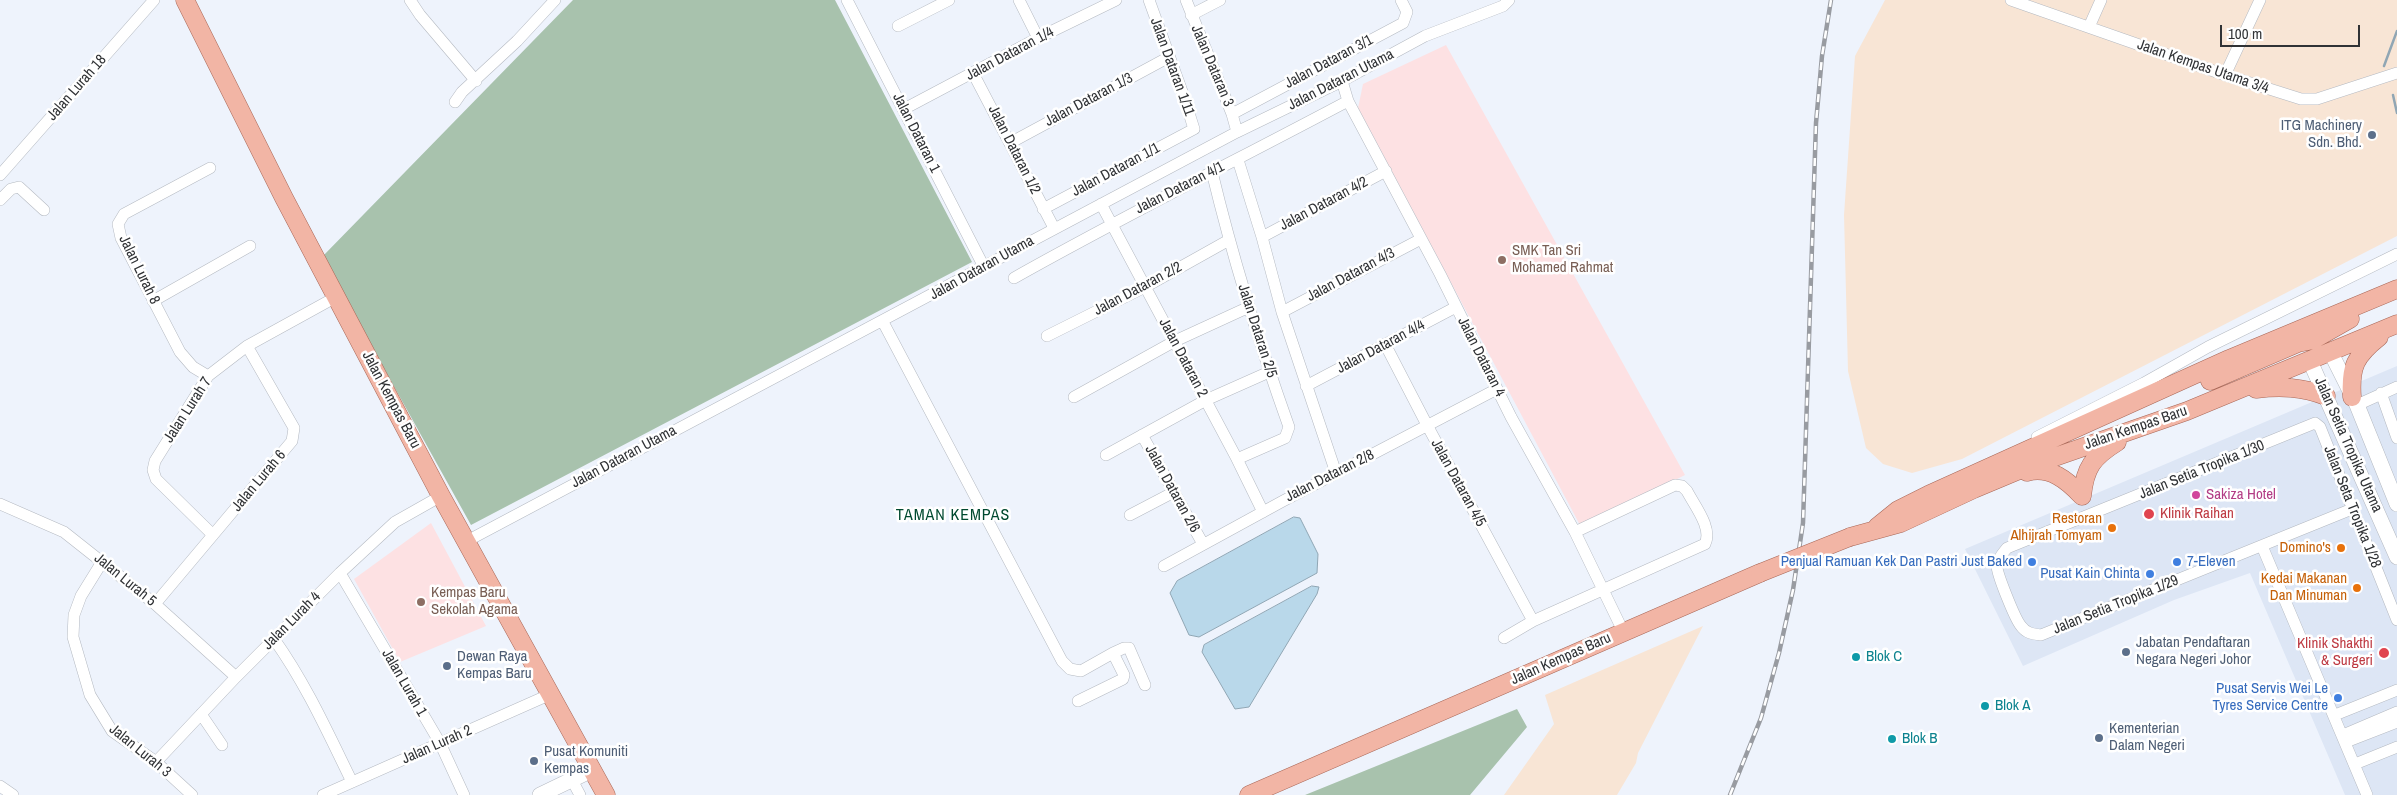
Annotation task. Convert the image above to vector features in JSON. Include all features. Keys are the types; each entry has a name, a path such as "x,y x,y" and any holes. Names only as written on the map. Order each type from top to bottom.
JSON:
{"main road":[{"path":"171,0 188,5"},
{"name":"Jalan Kempas Baru","path":"188,5 284,198 441,496 606,795"},
{"name":"Jalan Kempas Baru","path":"1875,529 1898,510 2145,396 2397,289"},
{"path":"2145,396 2170,397 2298,343 2313,340 2356,316 2397,299"},
{"path":"2354,401 2351,377 2355,362 2365,348 2395,325"},
{"name":"Jalan Kempas Baru","path":"1249,795 1624,631 1850,537 1901,523 2029,466 2139,429 2238,391 2395,325"},
{"path":"2313,340 2331,353"},
{"path":"2310,361 2313,340"},
{"name":"Jalan Setia Tropika Utama","path":"2331,353 2354,401 2397,504"},
{"name":"Jalan Setia Tropika Utama","path":"2310,361 2397,557"},
{"path":"2238,391 2293,387 2310,390 2326,396"},
{"path":"1974,489 2030,471 2042,470 2061,478 2082,496 2086,476 2095,457 2103,450 2139,429"},
{"path":"540,795 592,770"}],"street":[{"name":"Jalan Lurah 18","path":"0,175 154,0"},
{"path":"410,0 420,15 476,82"},
{"path":"455,102 462,92 476,82 555,0"},
{"name":"Jalan Dataran 1","path":"847,0 984,267"},
{"path":"898,26 949,0"},
{"path":"1019,0 1038,38"},
{"name":"Jalan Dataran 1/4","path":"904,109 1038,38 1116,0"},
{"name":"Jalan Dataran 1/11","path":"1149,0 1193,124 1194,129 1189,131"},
{"name":"Jalan Dataran 3","path":"1186,0 1232,114 1237,132"},
{"path":"1191,15 1220,0"},
{"name":"Jalan Dataran 3/1","path":"1232,114 1403,23 1407,12 1401,0"},
{"name":"Jalan Kempas Utama 3/4","path":"2011,0 2225,75 2308,100 2317,99 2397,73"},
{"path":"2089,27 2101,0"},
{"path":"2225,75 2260,0"},
{"name":"Jalan Dataran Utama","path":"467,541 608,465 883,322 1054,228 1237,132 1342,81 1425,36 1506,3"},
{"name":"Jalan Dataran 1/3","path":"1010,143 1168,57"},
{"name":"Jalan Dataran 1/2","path":"973,72 1054,228"},
{"name":"Jalan Dataran 4","path":"1342,81 1348,101 1386,171 1497,389 1575,532 1624,631"},
{"name":"Jalan Dataran 4/1","path":"1014,278 1112,223 1238,160 1348,101"},
{"name":"Jalan Dataran 1/1","path":"1043,209 1189,131"},
{"path":"1238,160 1262,236 1282,312 1336,473"},
{"name":"Jalan Lurah 8","path":"208,376 192,367 180,352 121,238 118,224 124,214 210,168"},
{"name":"Jalan Dataran 4/2","path":"1262,236 1386,171"},
{"name":"Jalan Dataran 2/5","path":"1212,172 1229,240 1249,307 1289,428 1285,438 1237,459"},
{"path":"0,200 11,189 19,187 44,210"},
{"name":"Jalan Dataran 2","path":"1101,204 1237,459 1262,512"},
{"name":"Jalan Dataran 4/3","path":"1282,312 1420,239"},
{"name":"Jalan Dataran 2/2","path":"1047,336 1144,287 1229,240"},
{"path":"153,301 250,246"},
{"name":"Jalan Kempas Baru","path":"1996,465 2004,452 2070,421 2275,313 2397,254"},
{"name":"Jalan Lurah 7","path":"214,535 156,479 153,470 155,462 208,376 247,346 336,297"},
{"path":"1074,396 1175,341 1249,307"},
{"name":"Jalan Dataran 4/4","path":"1306,386 1456,307"},
{"path":"883,322 1062,661 1070,670 1081,671 1113,653 1129,648 1145,685"},
{"name":"Jalan Dataran 4/5","path":"1385,344 1427,426 1534,621"},
{"name":"Jalan Lurah 6","path":"155,604 292,441 294,428 247,346"},
{"path":"1106,454 1206,400 1269,372"},
{"path":"2354,401 2397,387"},
{"name":"Jalan Dataran 2/8","path":"1164,566 1262,512 1497,389"},
{"path":"2381,393 2397,438"},
{"name":"Jalan Seta Tropika 1/28","path":"2315,423 2320,427 2397,620"},
{"name":"Jalan Setia Tropika 1/30","path":"2089,515 2315,423"},
{"name":"Jalan Dataran 2/6","path":"1142,435 1203,544"},
{"path":"1504,638 1534,621 1705,544 1708,538 1706,528 1687,491 1682,486 1675,485 1575,532"},
{"path":"1130,515 1174,492"},
{"name":"Jalan Lurah 4","path":"156,762 236,677 340,573 395,522 441,496"},
{"path":"2082,496 2089,515"},
{"name":"Jalan Lurah 5","path":"0,504 64,532 155,604 236,677"},
{"name":"Jalan Setia Tropika 1/29","path":"2089,515 2007,548 1999,557 1997,566 1999,577 2019,623 2032,634 2041,635 2352,509"},
{"path":"2262,546 2335,715 2367,795"},
{"name":"Jalan Lurah 3","path":"102,562 81,596 74,615 73,637 90,694 101,716 112,731 156,762 192,795"},
{"name":"Jalan Lurah 1","path":"340,573 440,743 464,795"},
{"path":"274,639 295,668 352,782"},
{"path":"1078,701 1123,679 1124,675 1113,653"},
{"path":"2335,715 2397,690"},
{"name":"Jalan Lurah 2","path":"323,795 551,694"},
{"path":"2345,739 2397,712"},
{"path":"201,714 222,744"},
{"path":"2345,739 2397,722"},
{"path":"2355,764 2397,747"},
{"path":"572,780 580,795"},
{"path":"0,786 13,795"}],"shaded area":[{"path":"1885,0 2397,0 2397,236 1962,459 1912,473 1883,464 1866,448 1848,371 1844,215 1855,56"},
{"name":"SMK Tan Sri Mohamed Rahmat","path":"1446,45 1685,475 1581,527 1358,108 1363,84"},
{"path":"2397,366 2397,795 2345,795 2250,573 2174,600 2023,666 1965,549"},
{"path":"1294,517 1300,518 1318,554 1317,573 1199,637 1189,635 1170,593 1177,581"},
{"name":"Kempas Baru Sekolah Agama","path":"431,523 486,626 400,662 354,579"},
{"path":"1312,586 1319,587 1317,594 1249,707 1235,709 1202,652 1204,645"},
{"path":"1703,626 1638,753 1636,763 1617,795 1504,795 1554,724 1545,695"}],"green space":[{"path":"573,0 835,0 972,262 471,525 322,257"},
{"path":"1517,709 1527,727 1470,795 1305,795"}],"waterway":[{"path":"2384,66 2397,31"},
{"path":"2393,95 2397,113"}],"railway":[{"path":"1730,795 1761,718 1779,653 1793,590 1803,523 1816,123 1822,56 1831,0"}],"place":[{"name":"ITG Machinery Sdn. Bhd.","path":"2372,135"},
{"name":"SMK Tan Sri Mohamed Rahmat","path":"1502,260"},
{"name":"Sakiza Hotel","path":"2196,495"},
{"name":"Klinik Raihan","path":"2149,514"},
{"name":"Restoran Alhijrah Tomyam","path":"2112,528"},
{"name":"Domino's","path":"2341,548"},
{"name":"Penjual Ramuan Kek Dan Pastri Just Baked","path":"2032,562"},
{"name":"7-Eleven","path":"2177,562"},
{"name":"Pusat Kain Chinta","path":"2150,574"},
{"name":"Kedai Makanan Dan Minuman","path":"2357,588"},
{"name":"Kempas Baru Sekolah Agama","path":"421,602"},
{"name":"Jabatan Pendaftaran Negara Negeri Johor","path":"2126,652"},
{"name":"Klinik Shakthi & Surgeri","path":"2384,653"},
{"name":"Blok C","path":"1856,657"},
{"name":"Dewan Raya Kempas Baru","path":"447,666"},
{"name":"Pusat Servis Wei Le Tyres Service Centre","path":"2338,698"},
{"name":"Blok A","path":"1985,706"},
{"name":"Kementerian Dalam Negeri","path":"2099,738"},
{"name":"Blok B","path":"1892,739"},
{"name":"Pusat Komuniti Kempas","path":"534,761"}],"district":[{"name":"TAMAN KEMPAS","path":"953,516"}]}
